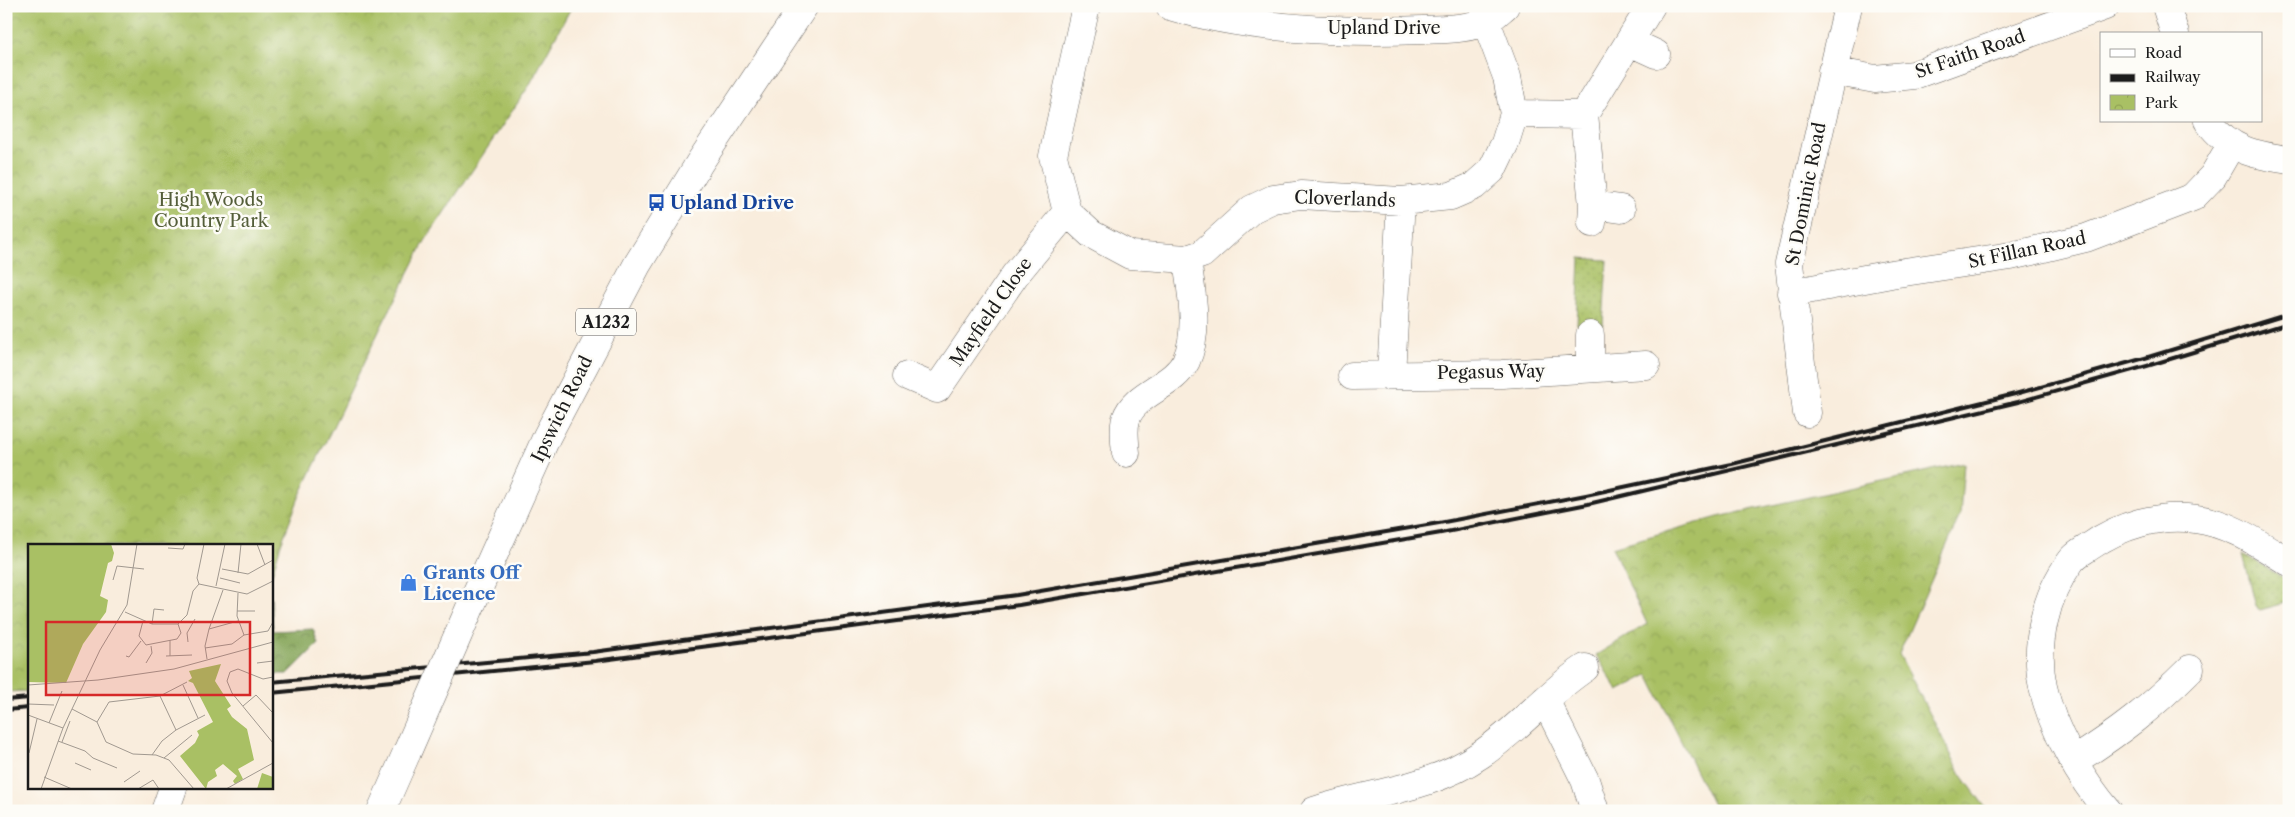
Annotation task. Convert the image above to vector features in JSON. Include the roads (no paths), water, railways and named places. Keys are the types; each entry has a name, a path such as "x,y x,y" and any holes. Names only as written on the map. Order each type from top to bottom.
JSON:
{"street":[{"name":"Ipswich Road","path":"381,811 547,436 637,265 705,154 804,6"},
{"path":"1086,6 1053,156 1067,212 1091,234 1130,255 1187,259 1192,302 1192,346 1185,363 1173,378 1133,406 1126,419 1126,453"},
{"name":"Upland Drive","path":"1170,6 1281,26 1404,30 1451,29 1496,13"},
{"path":"1621,209 1593,214 1584,115 1651,6"},
{"name":"St Dominic Road","path":"1807,413 1789,264 1848,6"},
{"name":"St Faith Road","path":"1832,71 1875,79 1914,75 2105,6"},
{"path":"2166,6 2174,32"},
{"name":"Cloverlands","path":"1187,259 1202,254 1252,209 1273,198 1300,195 1401,201 1451,196 1474,186 1492,170 1505,143 1514,114 1496,13"},
{"path":"1630,42 1656,54"},
{"path":"1514,114 1584,115"},
{"path":"2209,122 2231,145 2258,156 2289,160"},
{"name":"St Fillan Road","path":"1791,293 1891,274 2011,256 2086,238 2193,197 2213,176 2231,145"},
{"path":"1392,374 1401,201"},
{"name":"Mayfield Close","path":"907,376 937,389 1015,275 1067,212"},
{"path":"1590,335 1590,368"},
{"name":"Pegasus Way","path":"1352,376 1502,374 1646,365"},
{"path":"2108,811 2093,793 2074,761 2052,717 2043,687 2040,658 2044,619 2057,586 2072,560 2109,533 2155,518 2197,519 2234,530 2289,562"},
{"path":"1314,811 1428,783 1452,771 1479,756 1501,740 1564,682 1585,668"},
{"path":"2074,761 2122,730 2156,704 2190,669"},
{"path":"1545,700 1585,780 1595,811"},
{"path":"165,811 173,790"}],"railway":[{"path":"272,682 593,652 1017,595 1439,523 1586,495 1732,464 2015,394 2145,358 2289,314"},
{"path":"272,693 595,661 1019,605 1441,533 1588,504 2018,402 2147,366 2289,323"},
{"path":"6,700 28,698"},
{"path":"6,710 28,708"}],"place":[{"name":"Upland Drive","path":"656,203"},
{"name":"Grants Off Licence","path":"409,583"}],"park label":[{"name":"High Woods Country Park","path":"211,210"}]}
